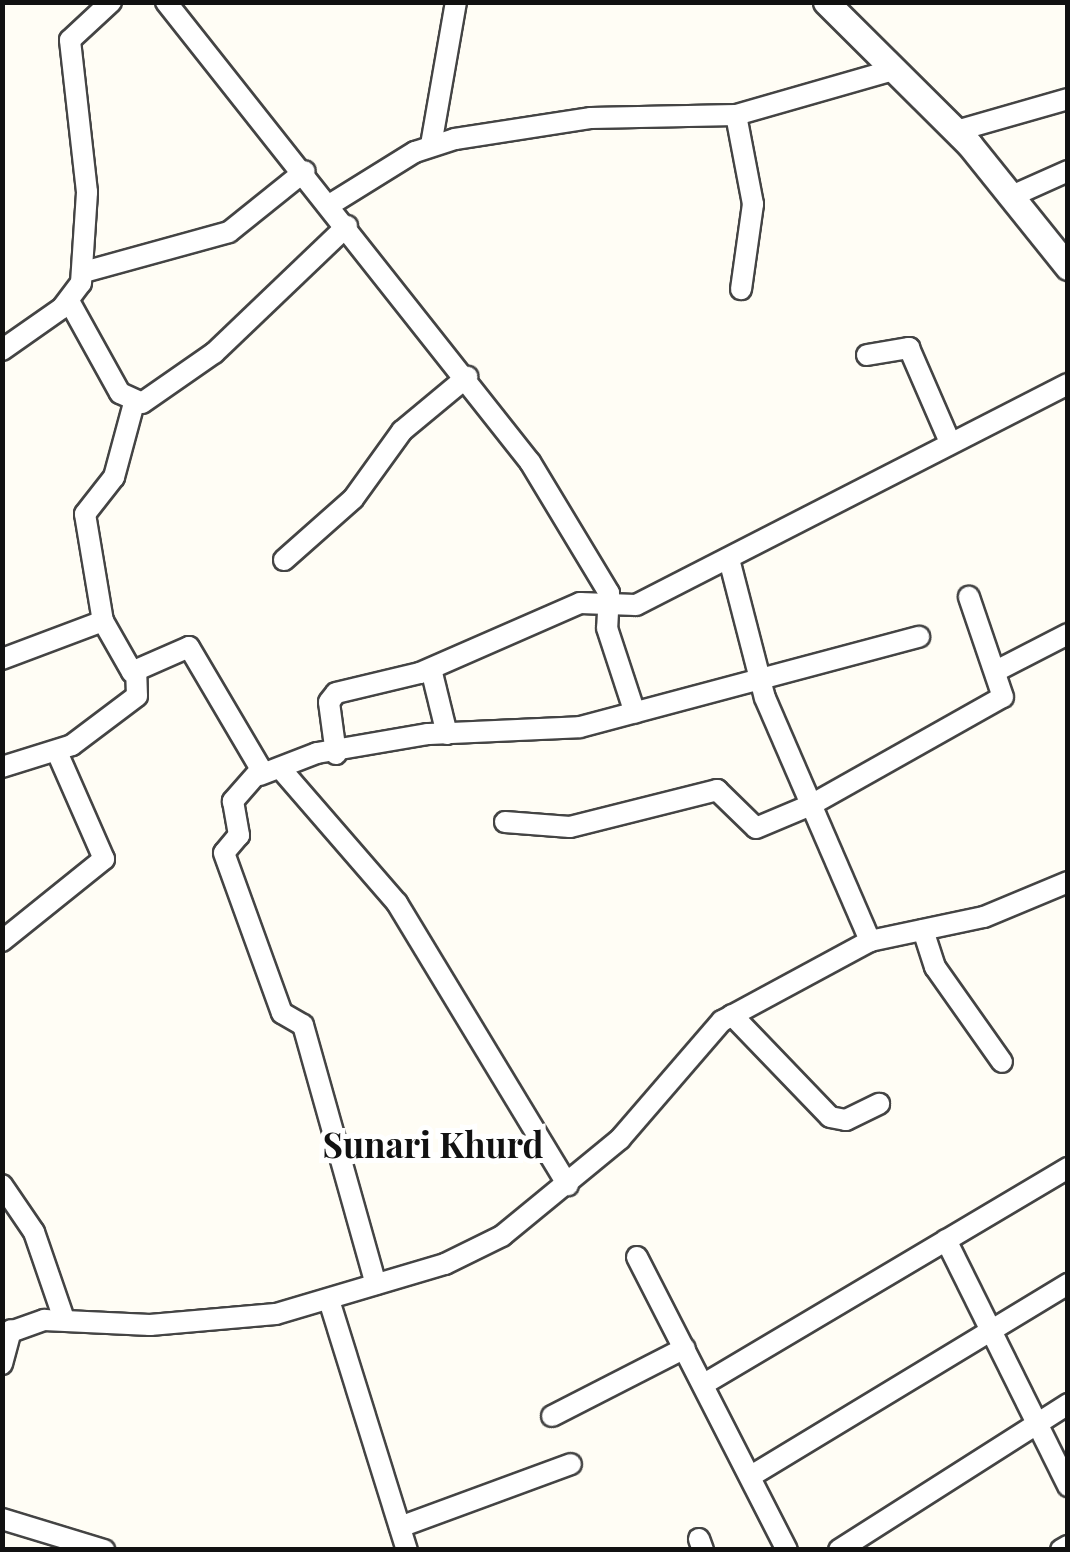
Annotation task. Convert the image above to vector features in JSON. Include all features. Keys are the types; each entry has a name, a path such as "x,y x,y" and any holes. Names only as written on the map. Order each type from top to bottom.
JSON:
{"street":[{"path":"2,350 69,301 84,272 87,192 70,40 111,2"},
{"path":"166,2 466,377 559,507 610,605 607,628 635,714"},
{"path":"431,146 456,2"},
{"path":"826,2 956,131 1068,267"},
{"path":"330,204 431,146 591,118 736,115 892,70"},
{"path":"956,131 1068,100"},
{"path":"736,115 752,204 741,288"},
{"path":"84,272 229,232 305,171"},
{"path":"1012,196 1068,171"},
{"path":"136,672 124,666 103,620 85,514 114,478 134,403 214,354 347,226"},
{"path":"69,301 134,403"},
{"path":"867,355 909,348 949,440"},
{"path":"284,560 353,498 402,431 466,377"},
{"path":"336,754 332,697 431,669 574,604 636,605 730,564 949,440 1068,384"},
{"path":"730,564 764,676 811,805 870,940"},
{"path":"505,822 570,827 717,790 756,828 811,805 999,700 996,671 969,598"},
{"path":"2,659 103,620"},
{"path":"996,671 1068,634"},
{"path":"376,1284 303,1026 282,1013 224,853 238,837 235,797 270,772 336,754 447,734 546,732 635,714 764,676 847,663 918,638"},
{"path":"136,672 189,646 270,772 397,902 568,1184"},
{"path":"431,669 447,734"},
{"path":"2,767 58,754 137,696 136,672"},
{"path":"2,941 104,859 58,754"},
{"path":"2,1364 7,1333 64,1319 194,1322 328,1300 481,1248 568,1184 732,1015 870,940 1019,906 1068,882"},
{"path":"923,930 936,967 1002,1062"},
{"path":"732,1015 830,1117 846,1120 879,1104"},
{"path":"704,1384 1068,1168"},
{"path":"2,1184 34,1232 64,1319"},
{"path":"946,1240 1068,1486"},
{"path":"637,1257 787,1550"},
{"path":"751,1476 1068,1284"},
{"path":"328,1300 407,1550"},
{"path":"552,1416 685,1348"},
{"path":"839,1550 1068,1404"},
{"path":"400,1527 571,1464"},
{"path":"2,1518 104,1550"}],"district":[{"name":"Sunari Khurd","path":"433,1144"}]}
